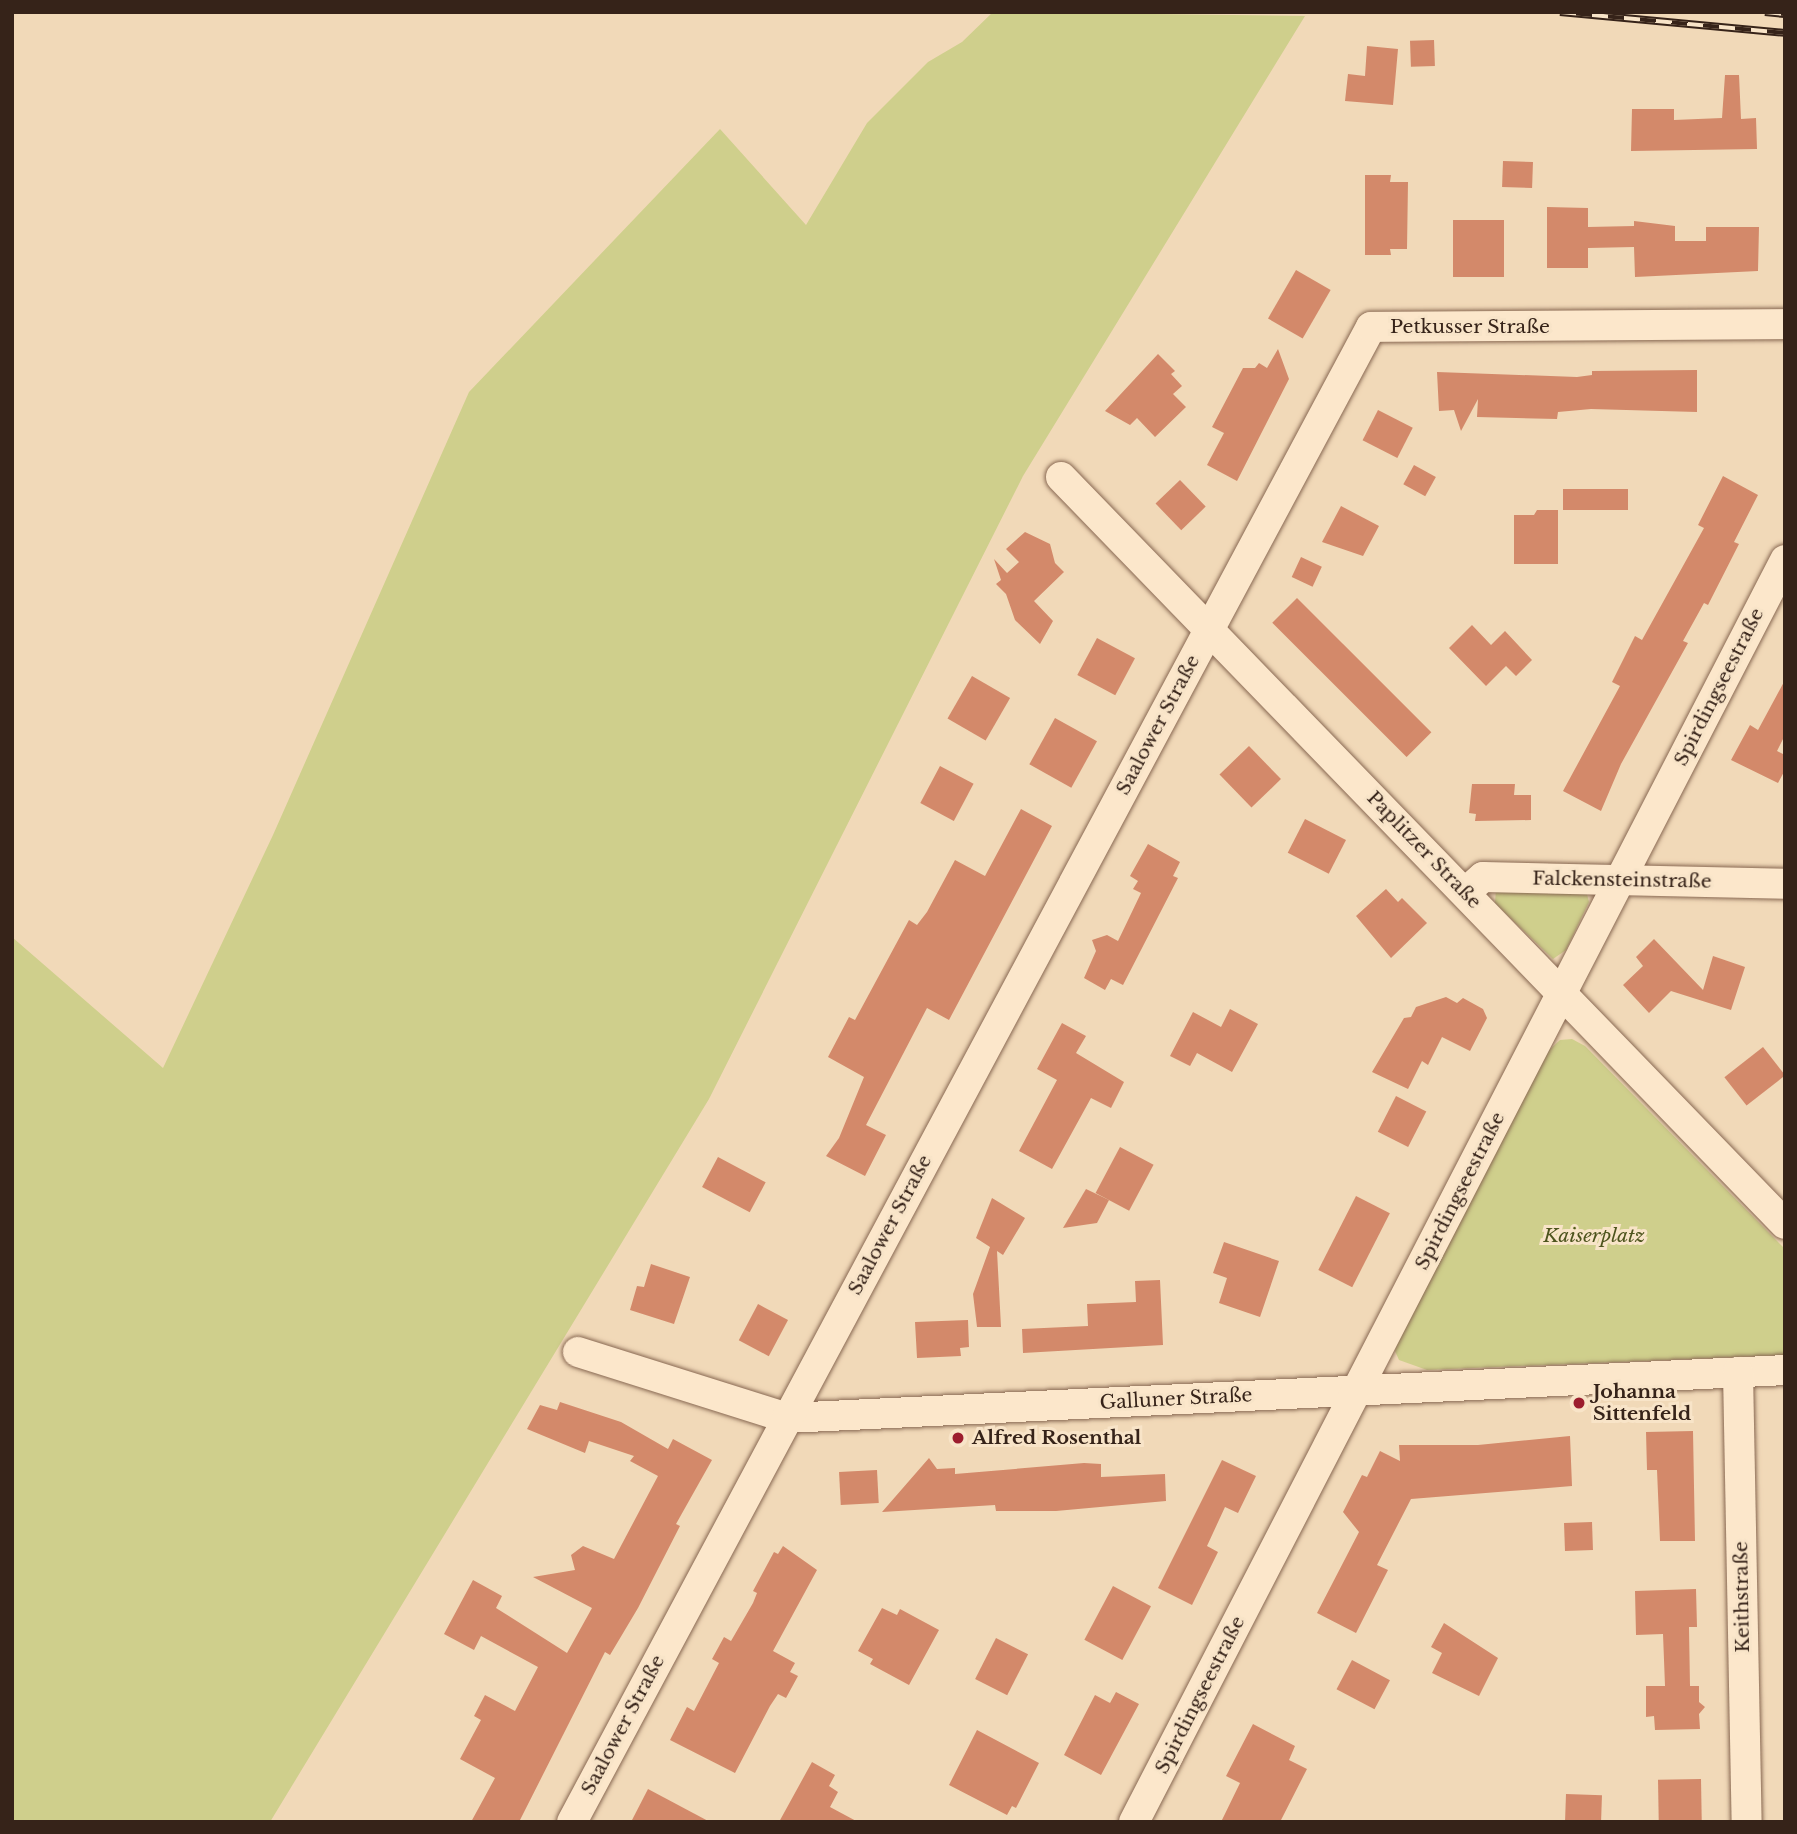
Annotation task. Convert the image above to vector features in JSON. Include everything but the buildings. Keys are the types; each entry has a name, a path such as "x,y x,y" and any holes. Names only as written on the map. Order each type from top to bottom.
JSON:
{"street":[{"name":"Petkusser Straße","path":"1210,629 1371,327 1785,324"},
{"name":"Paplitzer Straße","path":"1061,477 1785,1224"},
{"name":"Spirdingseestraße","path":"1134,1822 1785,560"},
{"name":"Saalower Straße","path":"572,1822 1210,629"},
{"name":"Falckensteinstraße","path":"1465,892 1483,877 1785,884"},
{"name":"Galluner Straße","path":"578,1352 787,1418 1785,1370"},
{"name":"Keithstraße","path":"1738,1372 1747,1822"}],"green space":[{"path":"993,12 1305,16 1023,476 709,1099 270,1822 12,1822 12,937 163,1068 273,835 469,392 720,129 806,225 867,123 928,62 962,42"},
{"path":"1496,889 1587,894 1589,902 1566,950 1553,959 1495,903"},
{"name":"Kaiserplatz","path":"1572,1039 1585,1046 1785,1249 1785,1355 1427,1370 1399,1360 1395,1351 1398,1340 1546,1053 1560,1040"}],"railway":[{"path":"1560,12 1785,33"},
{"path":"1765,12 1785,14"}],"place":[{"name":"Johanna Sittenfeld","path":"1579,1403"},
{"name":"Alfred Rosenthal","path":"958,1438"}]}
